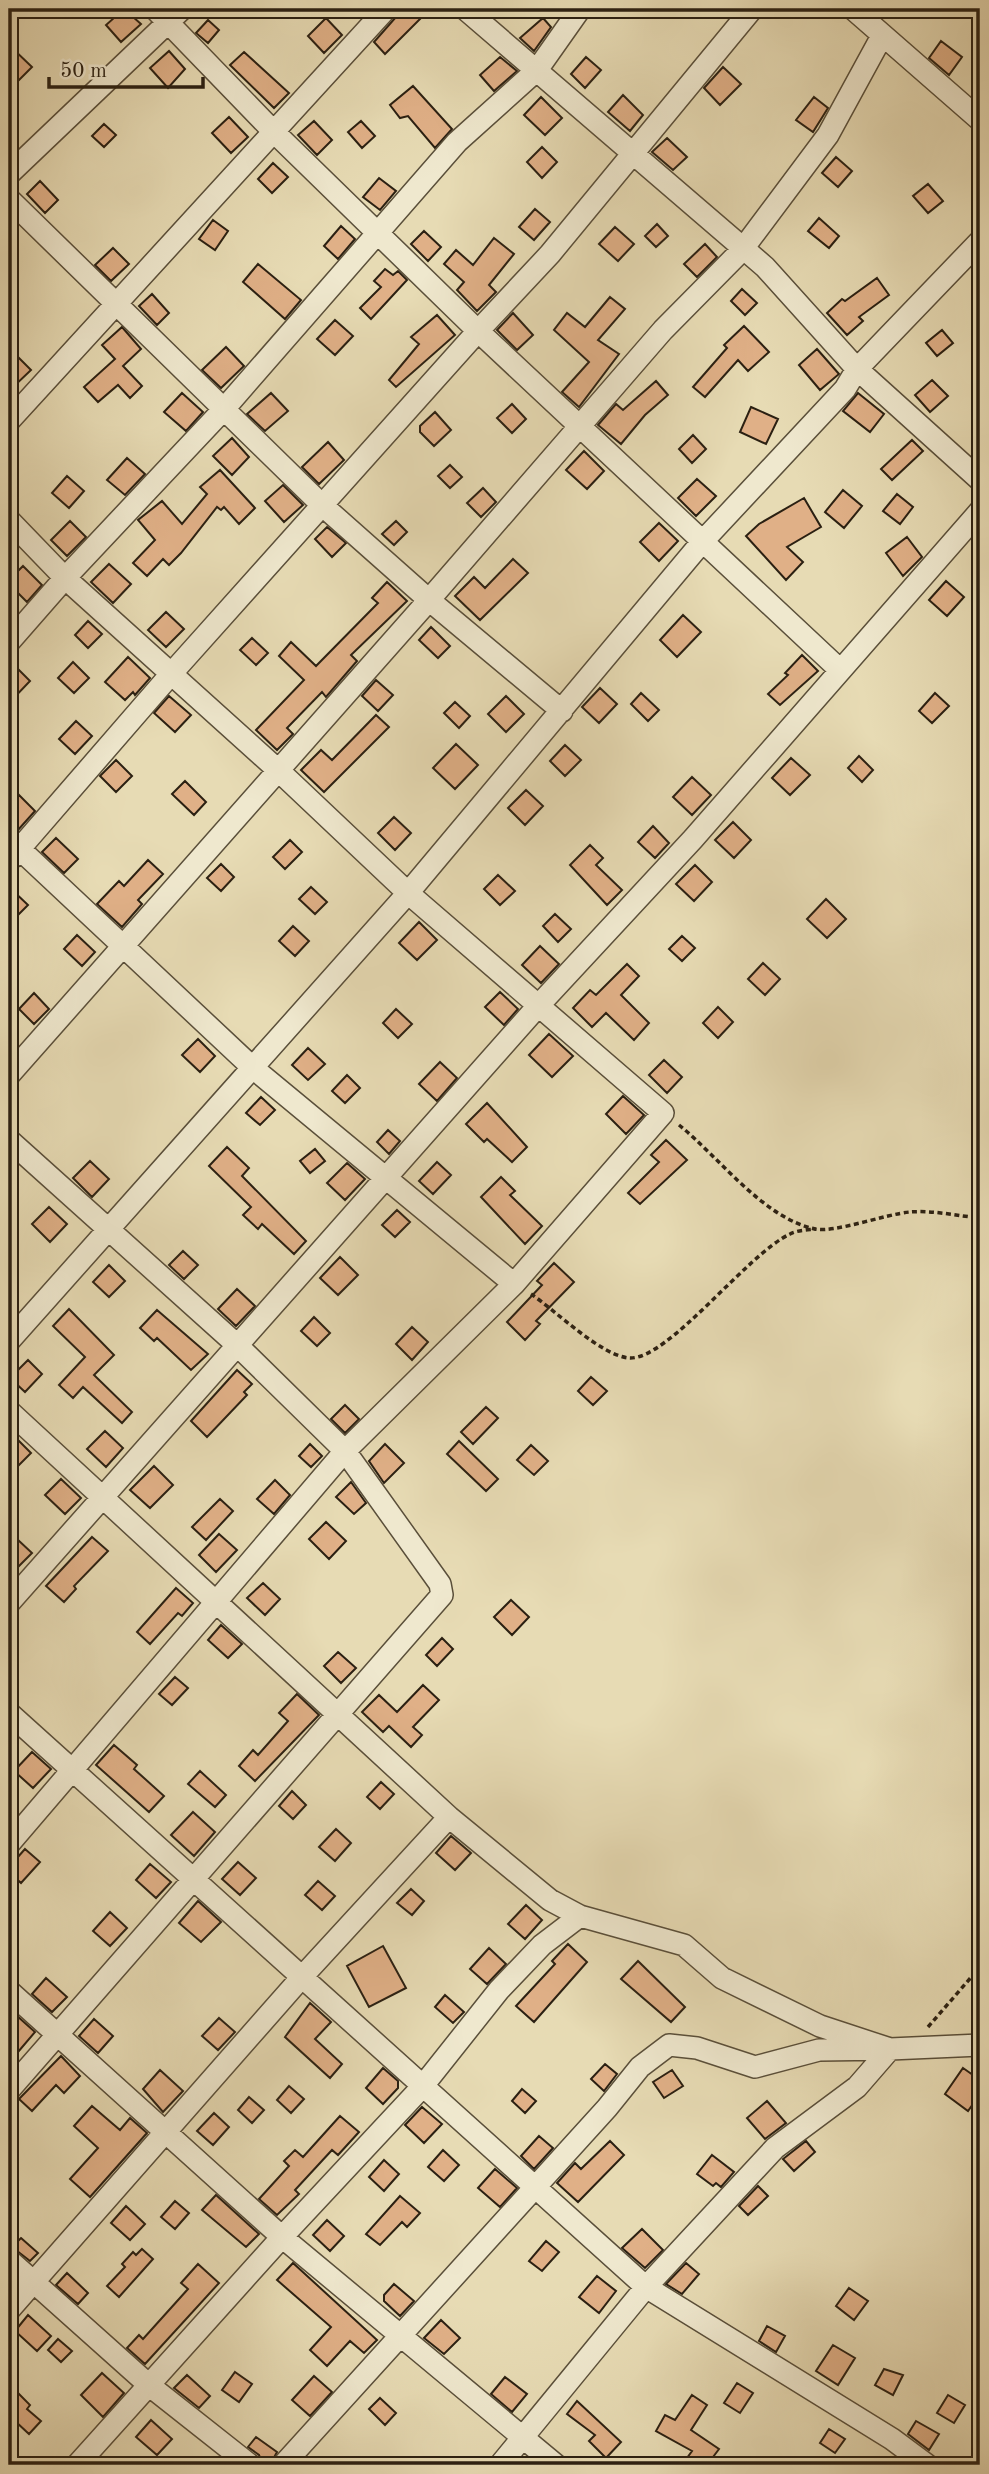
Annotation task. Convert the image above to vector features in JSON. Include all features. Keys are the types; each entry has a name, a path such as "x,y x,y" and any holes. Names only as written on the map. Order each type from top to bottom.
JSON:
{"street":[{"path":"9,421 119,304 386,9"},
{"path":"465,9 742,250 765,267 857,369 980,480"},
{"path":"9,642 65,578 224,409 457,142 537,70 580,9"},
{"path":"514,1283 385,1180 253,1068 124,946 12,850 478,331 551,254 752,9"},
{"path":"853,9 980,120"},
{"path":"9,174 169,13 274,132 579,428 839,669"},
{"path":"9,1075 279,771 663,330 742,250 828,135 883,36"},
{"path":"9,200 119,304 323,506 429,600 562,711"},
{"path":"9,1341 408,893 702,542 845,389 857,369 980,241"},
{"path":"9,1603 538,1006 692,839 980,511"},
{"path":"9,520 65,578 279,771 408,893 663,1113 514,1283 345,1451 284,1526 214,1601 9,1844"},
{"path":"9,1140 236,1344 345,1451 440,1584 442,1595 193,1876 9,2090"},
{"path":"9,1411 449,1817 550,1900 580,1916 684,1945 722,1978 820,2026 890,2049"},
{"path":"9,1713 193,1876 301,1978 534,2189 646,2287 892,2439 927,2465"},
{"path":"9,2310 301,1978 449,1817"},
{"path":"77,2465 282,2237 422,2087 499,1990 542,1945 580,1916"},
{"path":"9,1991 282,2237 556,2465"},
{"path":"283,2465 607,2109 640,2067 669,2045 696,2048 755,2067 818,2050 980,2045"},
{"path":"500,2465 646,2287 775,2148 857,2087 890,2049"},
{"path":"9,2260 150,2386 250,2465"}],"path":[{"path":"663,1113 704,1145 747,1190 785,1216 816,1229"},
{"path":"514,1283 594,1343 630,1358 658,1350 762,1251 792,1232 912,1211 980,1218"},
{"path":"919,2032 928,2026 980,1966"}],"building":[{"path":"124,9 141,24 121,42 106,25"},
{"path":"403,9 430,9 385,54 374,42"},
{"path":"326,18 342,35 324,53 308,36"},
{"path":"543,18 551,27 534,51 520,38"},
{"path":"208,20 219,30 208,43 196,33"},
{"path":"941,41 962,57 949,75 929,58"},
{"path":"9,45 32,67 9,90"},
{"path":"169,51 185,69 168,88 150,68"},
{"path":"244,52 289,93 274,108 230,65"},
{"path":"500,57 517,71 494,91 480,75"},
{"path":"586,57 601,70 585,88 571,74"},
{"path":"723,67 741,84 720,105 704,88"},
{"path":"413,86 452,129 435,148 408,116 400,118 390,105"},
{"path":"623,95 643,115 630,131 608,112"},
{"path":"541,97 562,118 545,135 524,115"},
{"path":"814,97 828,108 813,132 796,120"},
{"path":"229,117 248,137 231,153 212,133"},
{"path":"314,121 332,140 317,155 298,135"},
{"path":"361,121 375,136 362,148 348,132"},
{"path":"104,124 116,135 104,147 92,136"},
{"path":"667,138 687,157 673,170 652,152"},
{"path":"542,147 557,162 542,178 527,162"},
{"path":"836,157 852,171 838,187 822,173"},
{"path":"273,163 288,177 272,193 258,179"},
{"path":"379,178 396,191 380,210 363,197"},
{"path":"40,181 58,200 45,213 27,194"},
{"path":"928,184 943,201 928,213 913,196"},
{"path":"535,209 550,222 534,240 519,227"},
{"path":"819,218 839,236 829,248 808,231"},
{"path":"213,220 228,231 215,250 199,239"},
{"path":"657,224 668,236 656,247 645,236"},
{"path":"341,226 355,239 338,259 324,246"},
{"path":"615,227 634,244 618,261 599,244"},
{"path":"424,231 441,247 428,261 411,244"},
{"path":"494,238 514,254 489,285 496,292 477,311 457,290 464,282 444,264 456,250 473,265"},
{"path":"705,244 717,257 697,277 684,264"},
{"path":"113,248 129,264 111,281 95,265"},
{"path":"258,264 301,300 285,319 243,282"},
{"path":"385,269 393,275 398,271 407,280 371,319 360,308 381,287 374,281"},
{"path":"877,278 889,295 859,317 863,321 847,335 827,313 842,299 845,301"},
{"path":"742,289 757,303 745,315 731,301"},
{"path":"152,294 169,313 157,325 139,306"},
{"path":"610,297 625,309 598,340 619,354 579,407 562,392 589,362 554,330 567,313 585,327"},
{"path":"513,313 533,335 517,350 497,330"},
{"path":"437,315 455,335 396,387 389,380 419,344 411,337"},
{"path":"335,320 353,336 335,355 317,339"},
{"path":"744,326 769,352 748,371 738,360 705,397 693,387 727,348 724,345"},
{"path":"122,327 141,349 123,366 142,386 130,398 118,385 98,402 84,387 115,359 102,345"},
{"path":"942,330 953,343 937,356 926,343"},
{"path":"226,347 244,366 221,388 202,370"},
{"path":"817,349 839,374 820,390 799,365"},
{"path":"18,357 31,370 9,391 9,365"},
{"path":"932,380 948,396 930,412 915,395"},
{"path":"656,381 668,395 645,415 621,444 598,425 616,404 623,410"},
{"path":"182,393 203,412 186,431 164,412"},
{"path":"271,393 288,411 265,431 247,414"},
{"path":"858,393 884,414 870,432 843,411"},
{"path":"512,404 526,419 512,433 497,418"},
{"path":"751,407 778,419 766,444 740,432"},
{"path":"435,412 451,430 434,446 420,432 420,426"},
{"path":"693,435 706,449 692,463 679,449"},
{"path":"232,438 249,457 232,475 213,456"},
{"path":"912,440 923,451 892,480 881,469"},
{"path":"328,442 344,460 319,484 302,467"},
{"path":"584,451 604,471 587,489 566,470"},
{"path":"127,458 145,474 125,495 107,480"},
{"path":"450,465 462,477 450,488 438,476"},
{"path":"220,470 255,508 239,524 224,507 221,510 217,507 169,565 163,559 147,576 133,563 155,540 138,520 162,501 182,524 207,494 200,487"},
{"path":"67,476 84,491 69,508 52,493"},
{"path":"697,479 716,496 696,516 678,498"},
{"path":"283,485 303,505 284,522 265,501"},
{"path":"483,488 496,502 481,517 467,503"},
{"path":"843,490 862,506 844,528 825,512"},
{"path":"897,494 913,507 900,524 883,511"},
{"path":"804,498 821,527 787,547 803,562 786,580 746,536 759,524"},
{"path":"70,521 86,537 67,556 51,540"},
{"path":"396,521 407,532 394,545 382,534"},
{"path":"659,523 678,541 659,561 640,542"},
{"path":"327,527 346,543 332,557 315,539"},
{"path":"907,537 922,557 903,576 886,553"},
{"path":"513,559 528,573 480,620 455,596 474,577 485,588"},
{"path":"109,564 131,584 113,603 91,582"},
{"path":"23,566 42,585 27,602 9,584 9,580"},
{"path":"946,581 964,597 947,616 929,600"},
{"path":"387,582 407,601 351,655 357,661 326,697 322,692 287,728 293,734 277,750 256,730 304,680 279,656 291,642 316,666 378,603 372,598"},
{"path":"166,612 184,629 166,647 148,630"},
{"path":"683,615 701,632 677,657 660,640"},
{"path":"88,621 102,634 88,648 75,635"},
{"path":"431,627 450,646 438,658 419,640"},
{"path":"252,638 268,653 256,665 240,650"},
{"path":"802,655 818,671 780,705 768,694 788,675 785,673"},
{"path":"128,657 150,678 135,695 133,692 125,700 105,682"},
{"path":"9,660 30,681 9,703"},
{"path":"73,662 89,678 74,693 58,678"},
{"path":"376,680 393,695 378,711 362,696"},
{"path":"600,688 617,704 599,723 582,707"},
{"path":"641,693 659,710 648,721 631,704"},
{"path":"935,693 949,706 932,723 919,711"},
{"path":"169,696 191,715 175,732 154,713"},
{"path":"506,696 524,714 506,732 488,714"},
{"path":"455,702 470,716 459,728 444,713"},
{"path":"376,715 389,727 324,792 301,770 321,750 332,760"},
{"path":"76,721 92,736 75,754 59,739"},
{"path":"456,744 478,765 455,789 433,768"},
{"path":"565,745 581,760 565,776 550,761"},
{"path":"859,756 873,770 862,782 848,768"},
{"path":"791,758 810,775 790,795 772,778"},
{"path":"116,760 132,776 116,792 100,776"},
{"path":"692,777 711,795 692,815 673,797"},
{"path":"185,781 206,802 194,815 172,794"},
{"path":"526,790 543,806 525,825 508,808"},
{"path":"19,795 35,811 18,830 9,821 9,805"},
{"path":"394,817 411,833 395,850 378,833"},
{"path":"733,822 751,840 734,858 715,840"},
{"path":"653,826 669,843 655,858 638,842"},
{"path":"56,838 78,859 64,873 42,852"},
{"path":"290,840 302,852 285,869 273,857"},
{"path":"590,845 603,858 596,865 622,890 607,905 570,865"},
{"path":"148,860 163,874 138,900 142,904 122,927 97,904 119,881 124,886"},
{"path":"221,864 234,877 221,891 207,878"},
{"path":"695,865 712,882 694,901 676,884"},
{"path":"498,875 515,891 500,905 484,889"},
{"path":"9,887 28,905 9,924"},
{"path":"311,887 327,902 315,914 299,899"},
{"path":"826,899 846,919 827,938 807,919"},
{"path":"555,914 571,929 558,942 543,926"},
{"path":"419,922 437,940 417,960 399,943"},
{"path":"293,926 309,941 295,956 279,941"},
{"path":"77,935 95,952 82,966 64,949"},
{"path":"682,936 695,948 682,961 669,949"},
{"path":"540,946 559,964 541,983 522,965"},
{"path":"763,963 780,979 765,995 748,979"},
{"path":"627,964 639,976 621,995 649,1023 634,1040 606,1013 592,1027 573,1008 590,990 596,995"},
{"path":"500,992 518,1009 504,1025 485,1007"},
{"path":"34,993 49,1009 34,1024 19,1009"},
{"path":"718,1007 733,1022 718,1038 703,1023"},
{"path":"396,1009 412,1024 398,1038 383,1023"},
{"path":"549,1034 573,1056 552,1077 529,1055"},
{"path":"198,1039 215,1056 200,1072 182,1055"},
{"path":"308,1048 325,1064 308,1080 292,1065"},
{"path":"664,1060 682,1077 667,1093 649,1075"},
{"path":"440,1062 457,1078 437,1101 419,1084"},
{"path":"347,1075 360,1088 345,1103 332,1091"},
{"path":"623,1096 644,1115 626,1134 606,1114"},
{"path":"261,1097 275,1110 260,1125 246,1113"},
{"path":"487,1103 527,1147 512,1162 487,1139 484,1142 466,1124"},
{"path":"388,1130 400,1141 389,1154 377,1142"},
{"path":"666,1140 687,1160 640,1204 628,1193 659,1162 651,1155"},
{"path":"227,1147 249,1168 242,1176 306,1241 294,1254 262,1224 258,1229 243,1215 251,1207 209,1166"},
{"path":"315,1149 325,1161 310,1173 300,1161"},
{"path":"90,1161 109,1179 92,1197 73,1178"},
{"path":"437,1162 451,1175 433,1194 419,1181"},
{"path":"347,1163 365,1179 345,1200 327,1183"},
{"path":"501,1177 515,1191 510,1195 542,1226 525,1244 481,1197"},
{"path":"49,1207 67,1224 50,1242 32,1224"},
{"path":"397,1210 410,1222 395,1237 382,1225"},
{"path":"183,1251 198,1265 184,1279 169,1265"},
{"path":"340,1257 358,1275 338,1295 320,1278"},
{"path":"554,1263 574,1282 536,1321 540,1324 525,1340 507,1322 542,1285 537,1281"},
{"path":"109,1265 125,1281 109,1297 93,1282"},
{"path":"237,1289 255,1306 236,1326 218,1309"},
{"path":"69,1309 114,1355 94,1375 132,1412 122,1423 83,1387 73,1398 59,1385 85,1357 53,1326"},
{"path":"157,1310 208,1354 191,1370 157,1338 154,1341 140,1328"},
{"path":"314,1317 330,1333 317,1346 301,1331"},
{"path":"412,1327 428,1342 412,1360 396,1344"},
{"path":"28,1360 42,1374 25,1392 10,1378"},
{"path":"237,1370 252,1384 244,1392 247,1395 207,1437 191,1421"},
{"path":"591,1377 607,1391 593,1405 578,1391"},
{"path":"345,1405 359,1419 345,1433 331,1419"},
{"path":"486,1407 498,1418 473,1444 461,1432"},
{"path":"105,1431 123,1448 106,1467 87,1449"},
{"path":"18,1440 31,1453 9,1475 9,1449"},
{"path":"459,1441 498,1479 486,1491 447,1454"},
{"path":"310,1444 322,1456 311,1467 299,1456"},
{"path":"385,1444 404,1463 384,1483 369,1461"},
{"path":"531,1445 548,1461 534,1475 517,1460"},
{"path":"154,1466 173,1485 150,1508 130,1490"},
{"path":"61,1479 81,1498 65,1514 45,1495"},
{"path":"275,1480 290,1495 274,1514 257,1499"},
{"path":"351,1482 366,1503 354,1514 336,1497"},
{"path":"220,1499 233,1511 206,1540 192,1527"},
{"path":"326,1522 346,1541 329,1559 309,1539"},
{"path":"219,1534 237,1550 216,1572 199,1555"},
{"path":"92,1537 108,1551 74,1586 76,1589 64,1602 46,1586"},
{"path":"17,1539 32,1553 9,1576 9,1547"},
{"path":"263,1583 280,1599 265,1615 247,1598"},
{"path":"176,1588 193,1603 182,1616 178,1613 150,1644 137,1632"},
{"path":"511,1600 529,1617 512,1635 494,1617"},
{"path":"221,1625 242,1644 228,1658 208,1640"},
{"path":"442,1638 453,1649 437,1666 426,1655"},
{"path":"338,1652 356,1668 341,1683 324,1666"},
{"path":"175,1677 188,1688 172,1705 159,1694"},
{"path":"423,1685 439,1700 413,1727 422,1735 411,1747 389,1726 383,1732 362,1712 379,1695 397,1712"},
{"path":"297,1694 319,1715 255,1781 239,1766 253,1750 258,1755 288,1721 279,1713"},
{"path":"114,1745 137,1765 134,1769 164,1796 149,1812 96,1765"},
{"path":"32,1752 51,1769 33,1788 14,1771"},
{"path":"200,1771 226,1795 215,1807 188,1784"},
{"path":"381,1782 394,1794 380,1809 367,1797"},
{"path":"292,1791 306,1805 293,1819 279,1806"},
{"path":"193,1812 215,1832 194,1856 171,1835"},
{"path":"336,1829 351,1843 335,1861 319,1847"},
{"path":"451,1836 471,1853 455,1870 436,1853"},
{"path":"25,1849 40,1862 21,1883 9,1872 9,1867"},
{"path":"238,1862 256,1878 240,1895 222,1879"},
{"path":"150,1864 171,1882 156,1898 136,1880"},
{"path":"318,1881 335,1896 322,1910 305,1895"},
{"path":"411,1889 424,1901 412,1915 397,1903"},
{"path":"198,1901 221,1922 201,1942 179,1923"},
{"path":"526,1905 542,1920 525,1939 508,1924"},
{"path":"110,1912 127,1928 110,1946 93,1931"},
{"path":"568,1944 587,1962 534,2022 516,2006 555,1964 552,1961"},
{"path":"383,1946 406,1988 369,2007 347,1966"},
{"path":"489,1948 506,1964 487,1984 470,1969"},
{"path":"638,1961 685,2007 671,2022 621,1979"},
{"path":"46,1978 67,1997 52,2012 32,1994"},
{"path":"445,1995 464,2012 453,2023 435,2007"},
{"path":"310,2003 331,2022 315,2039 342,2064 330,2078 285,2037"},
{"path":"16,2015 35,2032 18,2052 9,2044 9,2022"},
{"path":"219,2018 235,2032 218,2050 202,2036"},
{"path":"94,2019 113,2036 98,2053 79,2036"},
{"path":"61,2056 80,2076 64,2093 56,2085 32,2111 19,2099"},
{"path":"605,2064 617,2074 604,2091 591,2079"},
{"path":"383,2068 398,2081 398,2088 383,2104 366,2088"},
{"path":"963,2068 980,2080 980,2094 968,2111 945,2094"},
{"path":"160,2070 183,2091 163,2112 143,2089"},
{"path":"672,2070 683,2086 664,2098 653,2082"},
{"path":"289,2086 304,2099 291,2113 277,2100"},
{"path":"522,2089 536,2101 525,2113 512,2101"},
{"path":"249,2097 264,2110 252,2123 238,2110"},
{"path":"767,2101 786,2123 765,2139 747,2118"},
{"path":"92,2106 120,2130 130,2118 147,2133 90,2197 70,2179 98,2148 74,2126"},
{"path":"422,2107 442,2124 424,2143 405,2125"},
{"path":"214,2113 229,2127 213,2145 197,2131"},
{"path":"340,2116 359,2132 338,2155 332,2150 295,2190 299,2194 277,2215 259,2199 289,2166 284,2161 295,2150 303,2157"},
{"path":"539,2136 553,2148 534,2169 521,2156"},
{"path":"610,2141 624,2155 578,2202 557,2183 575,2163 581,2169"},
{"path":"806,2141 815,2152 794,2171 783,2159"},
{"path":"443,2150 459,2165 444,2181 428,2167"},
{"path":"712,2155 734,2172 721,2187 716,2183 713,2186 697,2174"},
{"path":"384,2160 399,2174 384,2191 369,2177"},
{"path":"495,2169 517,2188 500,2207 478,2188"},
{"path":"758,2186 768,2196 748,2215 739,2206"},
{"path":"216,2195 259,2234 246,2247 202,2210"},
{"path":"400,2196 420,2213 407,2227 402,2222 380,2245 366,2234"},
{"path":"175,2201 189,2213 175,2229 161,2217"},
{"path":"126,2206 145,2224 130,2240 111,2223"},
{"path":"327,2220 344,2236 330,2251 313,2235"},
{"path":"642,2229 663,2250 645,2268 622,2248"},
{"path":"21,2238 38,2253 30,2261 12,2247"},
{"path":"546,2241 559,2252 542,2271 529,2261"},
{"path":"142,2249 153,2259 119,2297 107,2286 125,2267 122,2264 133,2252 136,2255"},
{"path":"293,2263 377,2340 364,2353 350,2341 327,2366 310,2350 331,2327 277,2280"},
{"path":"686,2263 699,2274 682,2294 666,2284"},
{"path":"198,2264 219,2283 145,2364 127,2348 139,2335 143,2339 188,2289 181,2283"},
{"path":"67,2273 88,2293 78,2304 56,2285"},
{"path":"597,2276 616,2291 599,2313 579,2297"},
{"path":"394,2284 414,2301 400,2316 384,2301 384,2295"},
{"path":"849,2288 868,2301 854,2320 836,2306"},
{"path":"28,2315 51,2336 37,2351 15,2331"},
{"path":"441,2320 460,2338 444,2354 424,2338"},
{"path":"767,2326 785,2336 776,2352 759,2341"},
{"path":"58,2339 72,2351 61,2362 48,2350"},
{"path":"833,2345 855,2358 838,2385 816,2371"},
{"path":"884,2369 903,2375 893,2395 875,2385"},
{"path":"235,2372 252,2384 239,2402 222,2390"},
{"path":"102,2373 124,2393 103,2417 81,2395"},
{"path":"187,2375 210,2396 199,2408 174,2388"},
{"path":"314,2376 332,2392 310,2416 292,2400"},
{"path":"505,2377 527,2394 512,2412 491,2394"},
{"path":"737,2383 753,2393 740,2413 724,2403"},
{"path":"9,2392 13,2396 17,2392 30,2405 27,2409 41,2421 29,2434 15,2421 9,2428"},
{"path":"692,2395 707,2405 691,2430 719,2449 707,2465 697,2465 687,2458 692,2451 656,2431 665,2415 675,2420"},
{"path":"948,2395 965,2405 954,2423 937,2413"},
{"path":"380,2398 396,2413 385,2425 369,2409"},
{"path":"577,2401 621,2442 606,2458 589,2441 595,2435 567,2414"},
{"path":"151,2420 172,2439 157,2455 136,2437"},
{"path":"916,2421 939,2434 929,2450 908,2434"},
{"path":"829,2429 845,2439 835,2453 820,2443"},
{"path":"256,2437 277,2452 270,2465 263,2465 259,2455 248,2447"}]}
